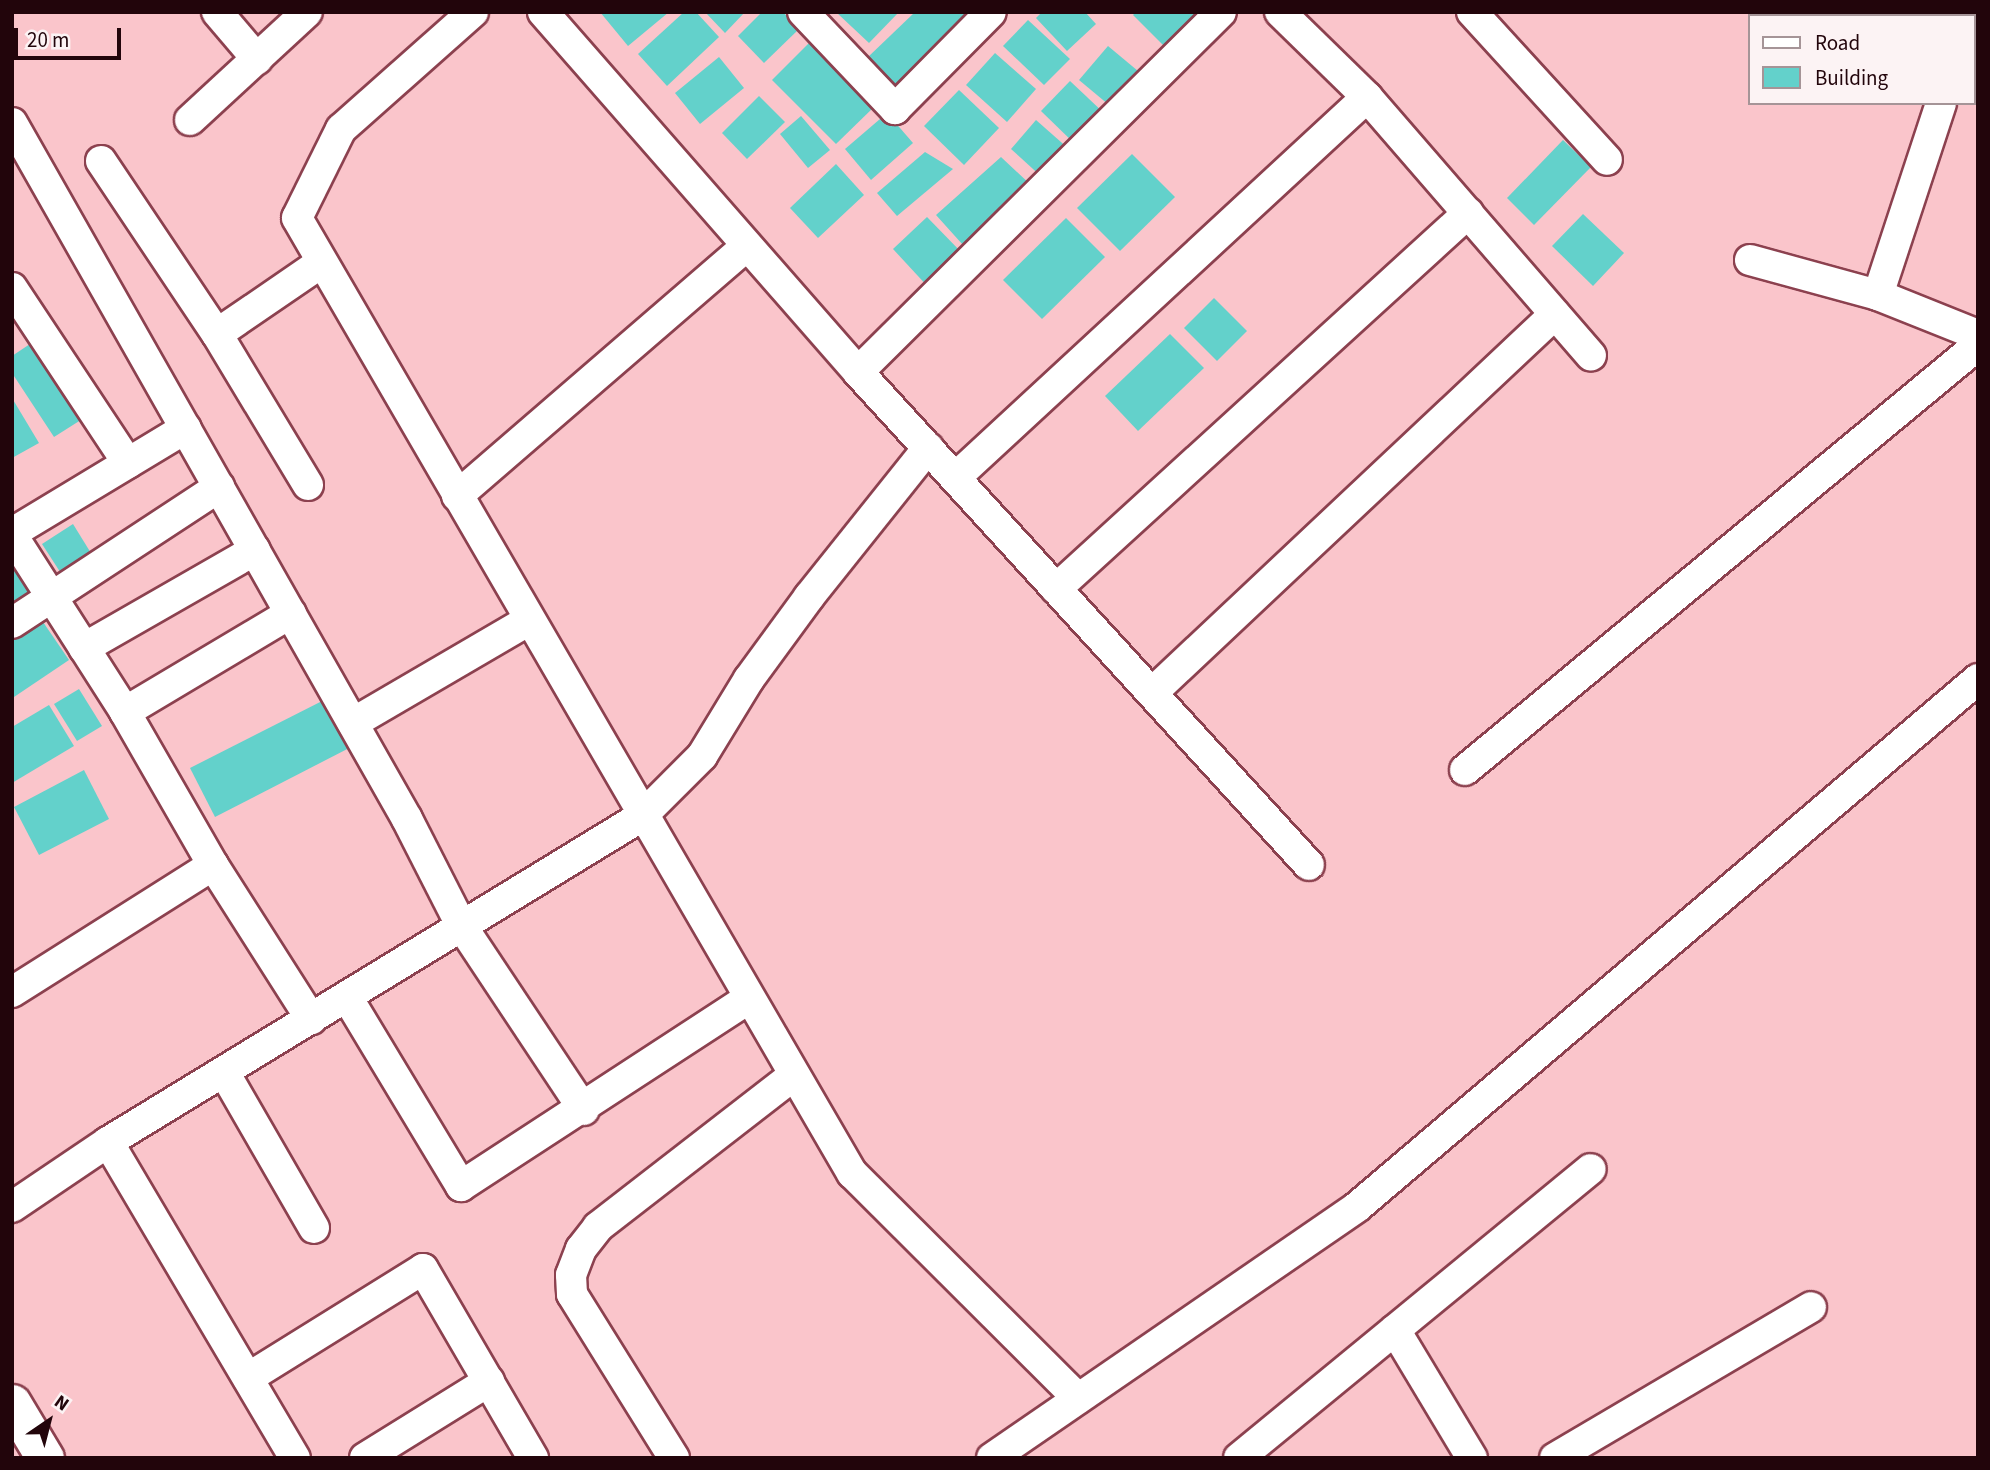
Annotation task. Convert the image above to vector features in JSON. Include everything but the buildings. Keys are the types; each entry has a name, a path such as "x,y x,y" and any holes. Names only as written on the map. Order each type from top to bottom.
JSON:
{"street":[{"path":"217,12 257,59"},
{"path":"190,120 307,12"},
{"path":"473,12 341,129 297,219 852,1173 1078,1398"},
{"path":"543,12 858,372 1309,865"},
{"path":"803,12 895,109 991,12"},
{"path":"858,372 1221,12"},
{"path":"1280,12 1367,97 1591,356"},
{"path":"1472,12 1608,160"},
{"path":"955,478 1367,97"},
{"path":"1878,295 1940,105"},
{"path":"12,123 353,723 461,925 584,1110"},
{"path":"101,161 217,334 308,485"},
{"path":"1056,589 1468,213"},
{"path":"457,496 747,246"},
{"path":"1750,260 1878,295 1978,335"},
{"path":"217,334 322,262"},
{"path":"12,288 128,463"},
{"path":"1152,693 1555,314"},
{"path":"1465,771 1978,345"},
{"path":"186,428 12,534 125,712 213,865 311,1019"},
{"path":"12,1207 108,1142 642,816 702,757 750,679 801,607 928,448"},
{"path":"12,623 219,486"},
{"path":"84,648 255,550"},
{"path":"125,712 291,613"},
{"path":"353,723 529,620"},
{"path":"992,1458 1357,1207 1978,679"},
{"path":"12,992 213,865"},
{"path":"347,996 461,1186 584,1110 749,998"},
{"path":"224,1072 314,1228"},
{"path":"674,1458 572,1294 571,1275 581,1249 597,1227 794,1075"},
{"path":"108,1142 295,1458"},
{"path":"1239,1458 1591,1169"},
{"path":"248,1378 424,1269 533,1458"},
{"path":"1555,1458 1811,1307"},
{"path":"1395,1330 1472,1458"},
{"path":"365,1458 489,1381"},
{"path":"12,1403 45,1458"}]}
